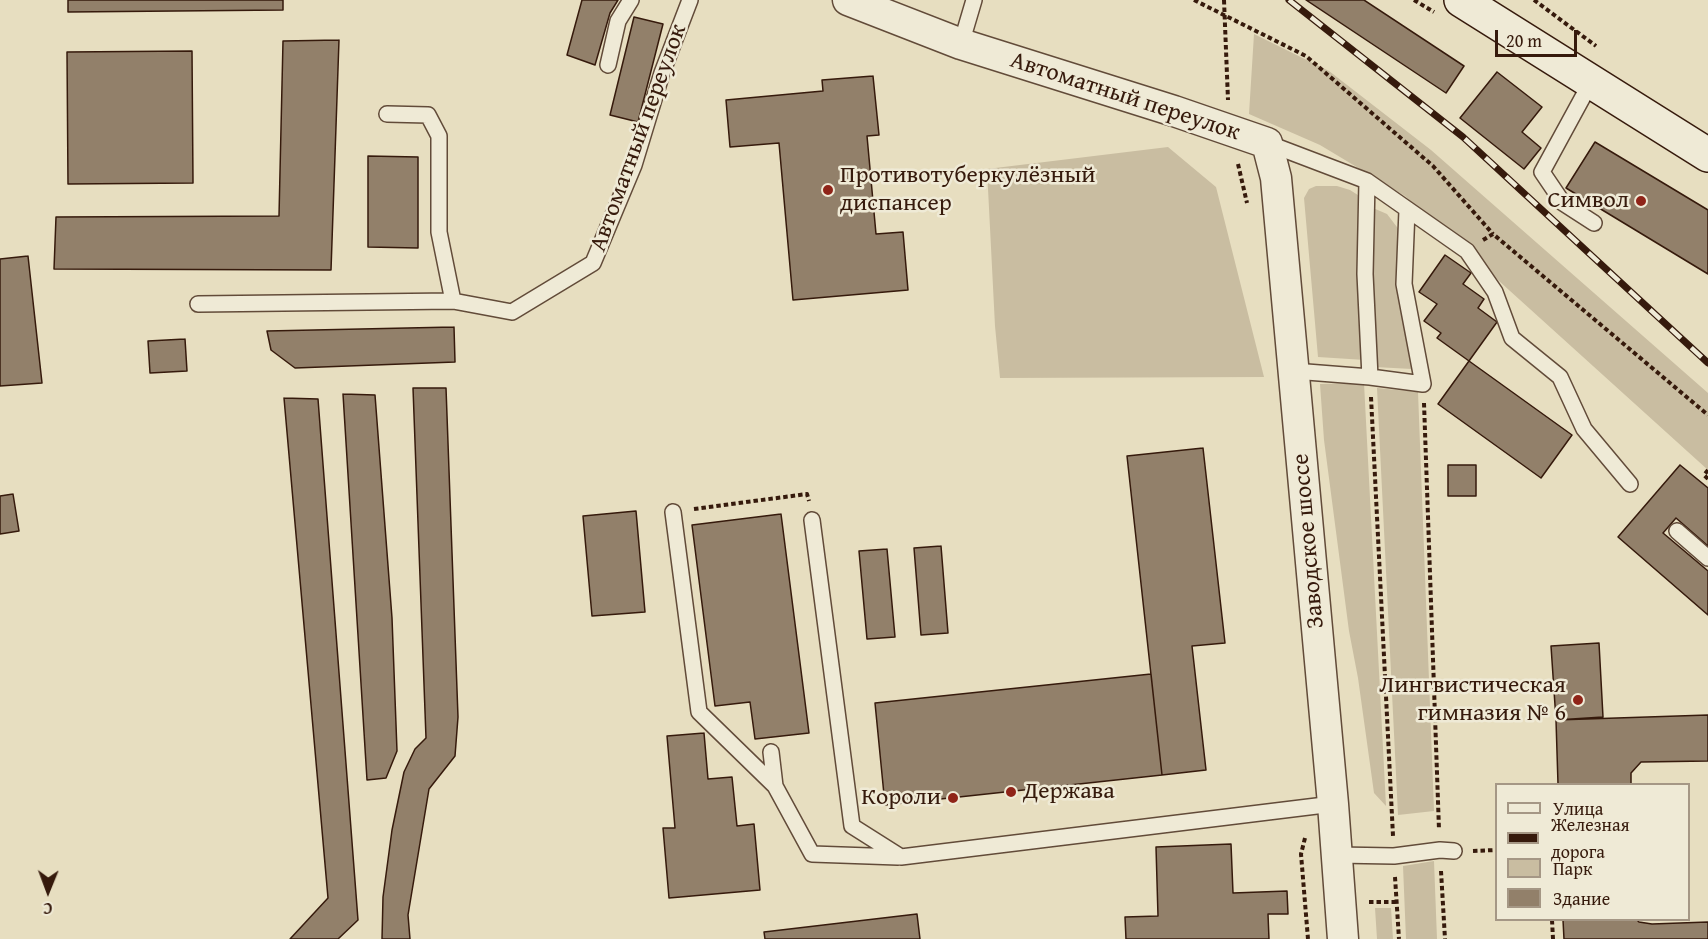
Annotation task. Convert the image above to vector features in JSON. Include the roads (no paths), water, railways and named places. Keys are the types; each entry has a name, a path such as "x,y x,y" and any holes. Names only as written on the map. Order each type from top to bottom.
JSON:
{"main road":[{"path":"1466,1 1708,155"}],"street":[{"name":"Автоматный переулок","path":"848,0 961,44 1174,111 1267,143"},
{"name":"Заводское шоссе","path":"1267,143 1276,178 1333,804 1343,939"}],"lane":[{"path":"608,65 618,21 631,0"},
{"name":"Автоматный переулок","path":"198,304 453,302 512,312 593,263 634,165 662,73 690,0"},
{"path":"961,44 974,0"},
{"path":"1591,82 1542,172 1563,203 1594,223"},
{"path":"387,114 428,115 439,136 439,232 453,302"},
{"path":"1267,143 1367,181 1467,251 1495,291 1512,338 1560,377 1584,429 1630,484"},
{"path":"1367,181 1365,274 1370,377"},
{"path":"1294,371 1424,384 1404,284 1407,210"},
{"path":"673,512 699,712 776,786 812,854 902,857 1333,804"},
{"path":"812,520 852,826 902,857"},
{"path":"1677,531 1708,558"},
{"path":"771,752 776,786"},
{"path":"1337,855 1394,855 1447,851"}],"railway":[{"path":"1289,0 1463,137 1708,363"}],"place":[{"name":"Противотуберкулёзный диспансер","path":"828,190"},
{"name":"Символ","path":"1641,201"},
{"name":"Лингвистическая гимназия № 6","path":"1578,700"},
{"name":"Держава","path":"1011,792"},
{"name":"Короли","path":"953,798"}]}
